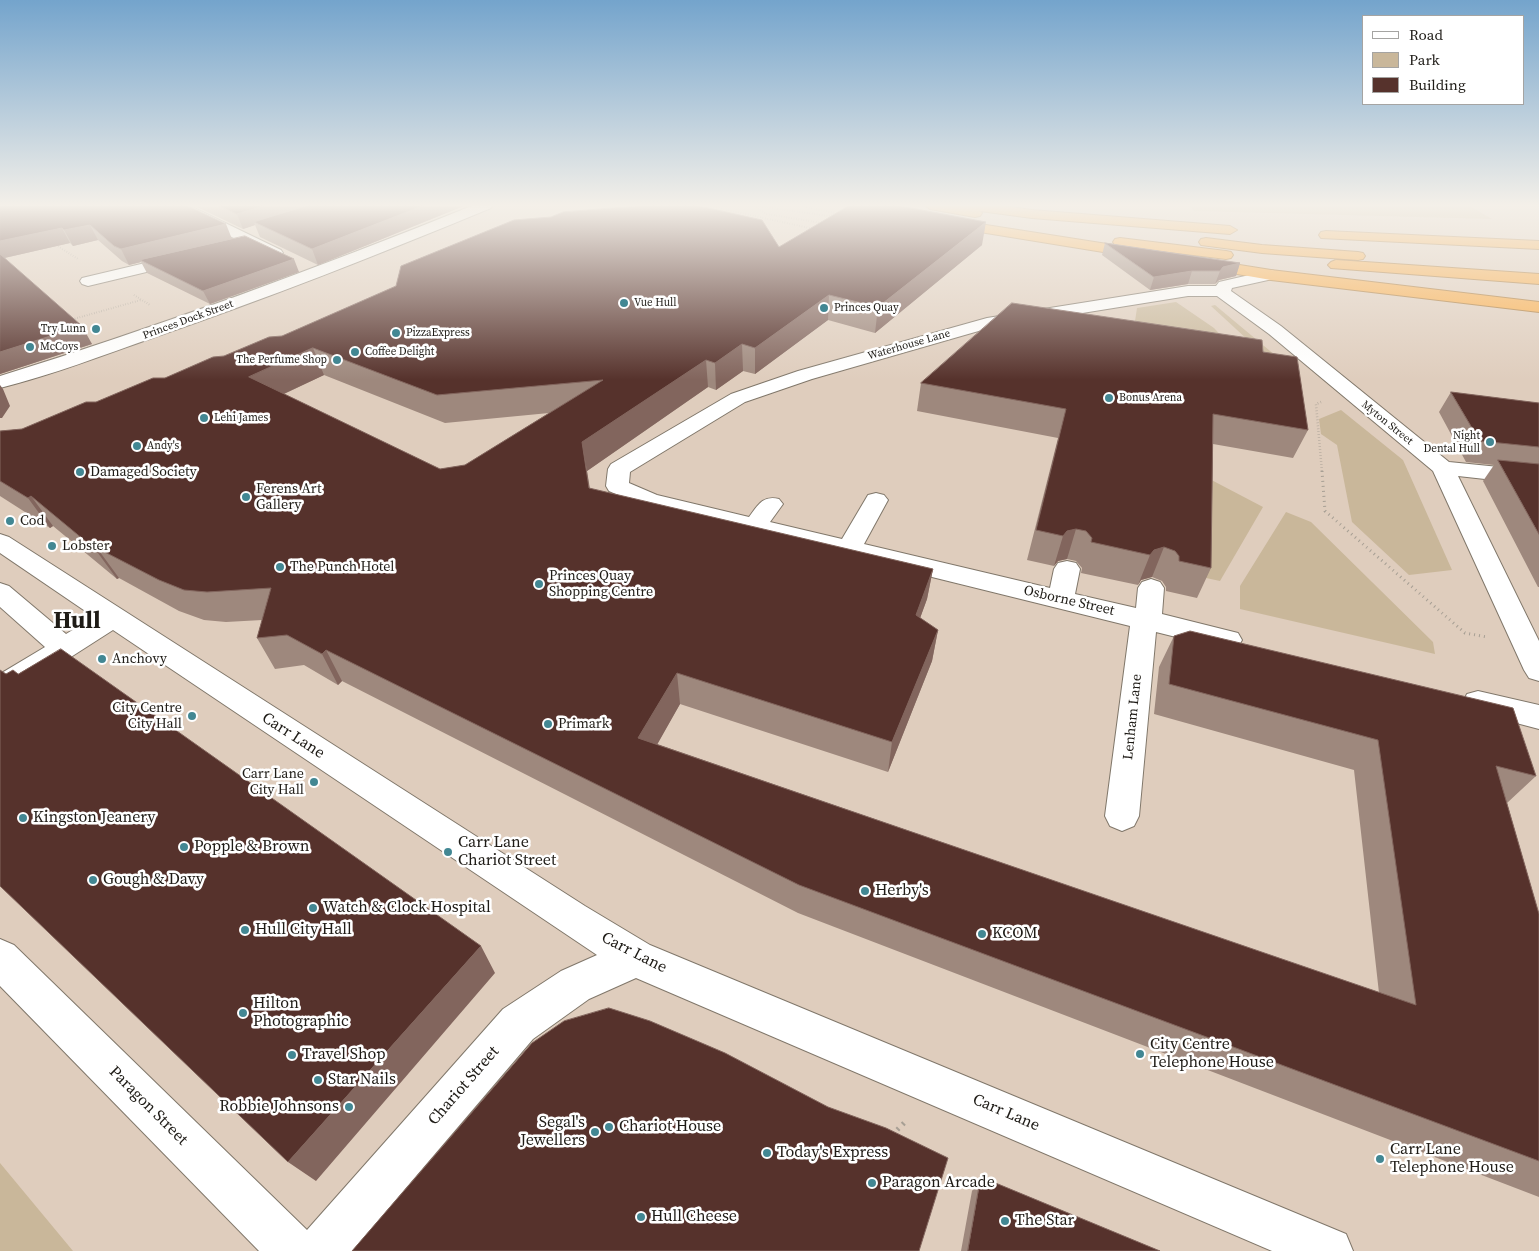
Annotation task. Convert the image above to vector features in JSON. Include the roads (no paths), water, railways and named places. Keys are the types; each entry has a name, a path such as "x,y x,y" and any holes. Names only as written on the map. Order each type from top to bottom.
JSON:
{"highway":[{"path":"1196,263 1271,275 1539,307"},
{"path":"1315,263 1539,279"},
{"path":"1483,263 1539,267"}],"street":[{"path":"88,281 165,263"},
{"path":"299,263 318,273"},
{"name":"Princes Dock Street","path":"0,382 90,362 183,322 342,263"},
{"path":"1222,292 1225,285 1271,275"},
{"name":"Waterhouse Lane","path":"619,469 738,398 805,376 986,323 1188,291 1206,290 1222,292"},
{"name":"Myton Street","path":"1222,292 1275,330 1443,468 1487,556 1539,670"},
{"path":"1038,300 1053,312"},
{"path":"1443,468 1539,478"},
{"name":"Osborne Street","path":"619,469 617,486 649,500 1253,646"},
{"path":"849,548 876,500"},
{"path":"755,525 771,504"},
{"name":"Carr Lane","path":"0,542 563,914 636,958 1329,1251"},
{"path":"1061,599 1067,569"},
{"name":"Lenham Lane","path":"1122,816 1151,588"},
{"path":"0,592 74,641"},
{"path":"0,688 114,617"},
{"path":"1453,696 1539,717"},
{"name":"Paragon Street","path":"0,958 288,1246 297,1251"},
{"name":"Chariot Street","path":"320,1251 518,1024 575,984 636,958"}],"place":[{"name":"Vue Hull","path":"624,303"},
{"name":"Princes Quay","path":"824,308"},
{"name":"Try Lunn","path":"96,329"},
{"name":"PizzaExpress","path":"396,333"},
{"name":"McCoys","path":"30,347"},
{"name":"Coffee Delight","path":"355,352"},
{"name":"The Perfume Shop","path":"337,360"},
{"name":"Bonus Arena","path":"1109,398"},
{"name":"Lehi James","path":"204,418"},
{"name":"Night Dental Hull","path":"1490,442"},
{"name":"Andy's","path":"137,446"},
{"name":"Damaged Society","path":"80,472"},
{"name":"Ferens Art Gallery","path":"246,497"},
{"name":"Cod","path":"10,521"},
{"name":"Lobster","path":"52,546"},
{"name":"The Punch Hotel","path":"280,567"},
{"name":"Princes Quay Shopping Centre","path":"539,584"},
{"name":"Anchovy","path":"102,659"},
{"name":"City Centre City Hall","path":"192,716"},
{"name":"Primark","path":"548,724"},
{"name":"Carr Lane City Hall","path":"314,782"},
{"name":"Kingston Jeanery","path":"23,818"},
{"name":"Popple & Brown","path":"184,847"},
{"name":"Carr Lane Chariot Street","path":"448,852"},
{"name":"Gough & Davy","path":"93,880"},
{"name":"Herby's","path":"865,891"},
{"name":"Watch & Clock Hospital","path":"313,908"},
{"name":"Hull City Hall","path":"245,930"},
{"name":"KCOM","path":"982,934"},
{"name":"Hilton Photographic","path":"243,1013"},
{"name":"City Centre Telephone House","path":"1140,1054"},
{"name":"Travel Shop","path":"292,1055"},
{"name":"Star Nails","path":"318,1080"},
{"name":"Robbie Johnsons","path":"349,1107"},
{"name":"Chariot House","path":"609,1127"},
{"name":"Segal's Jewellers","path":"595,1132"},
{"name":"Today's Express","path":"767,1153"},
{"name":"Carr Lane Telephone House","path":"1380,1159"},
{"name":"Paragon Arcade","path":"872,1183"},
{"name":"Hull Cheese","path":"641,1217"},
{"name":"The Star","path":"1005,1221"}],"district":[{"name":"Hull","path":"77,622"}]}
